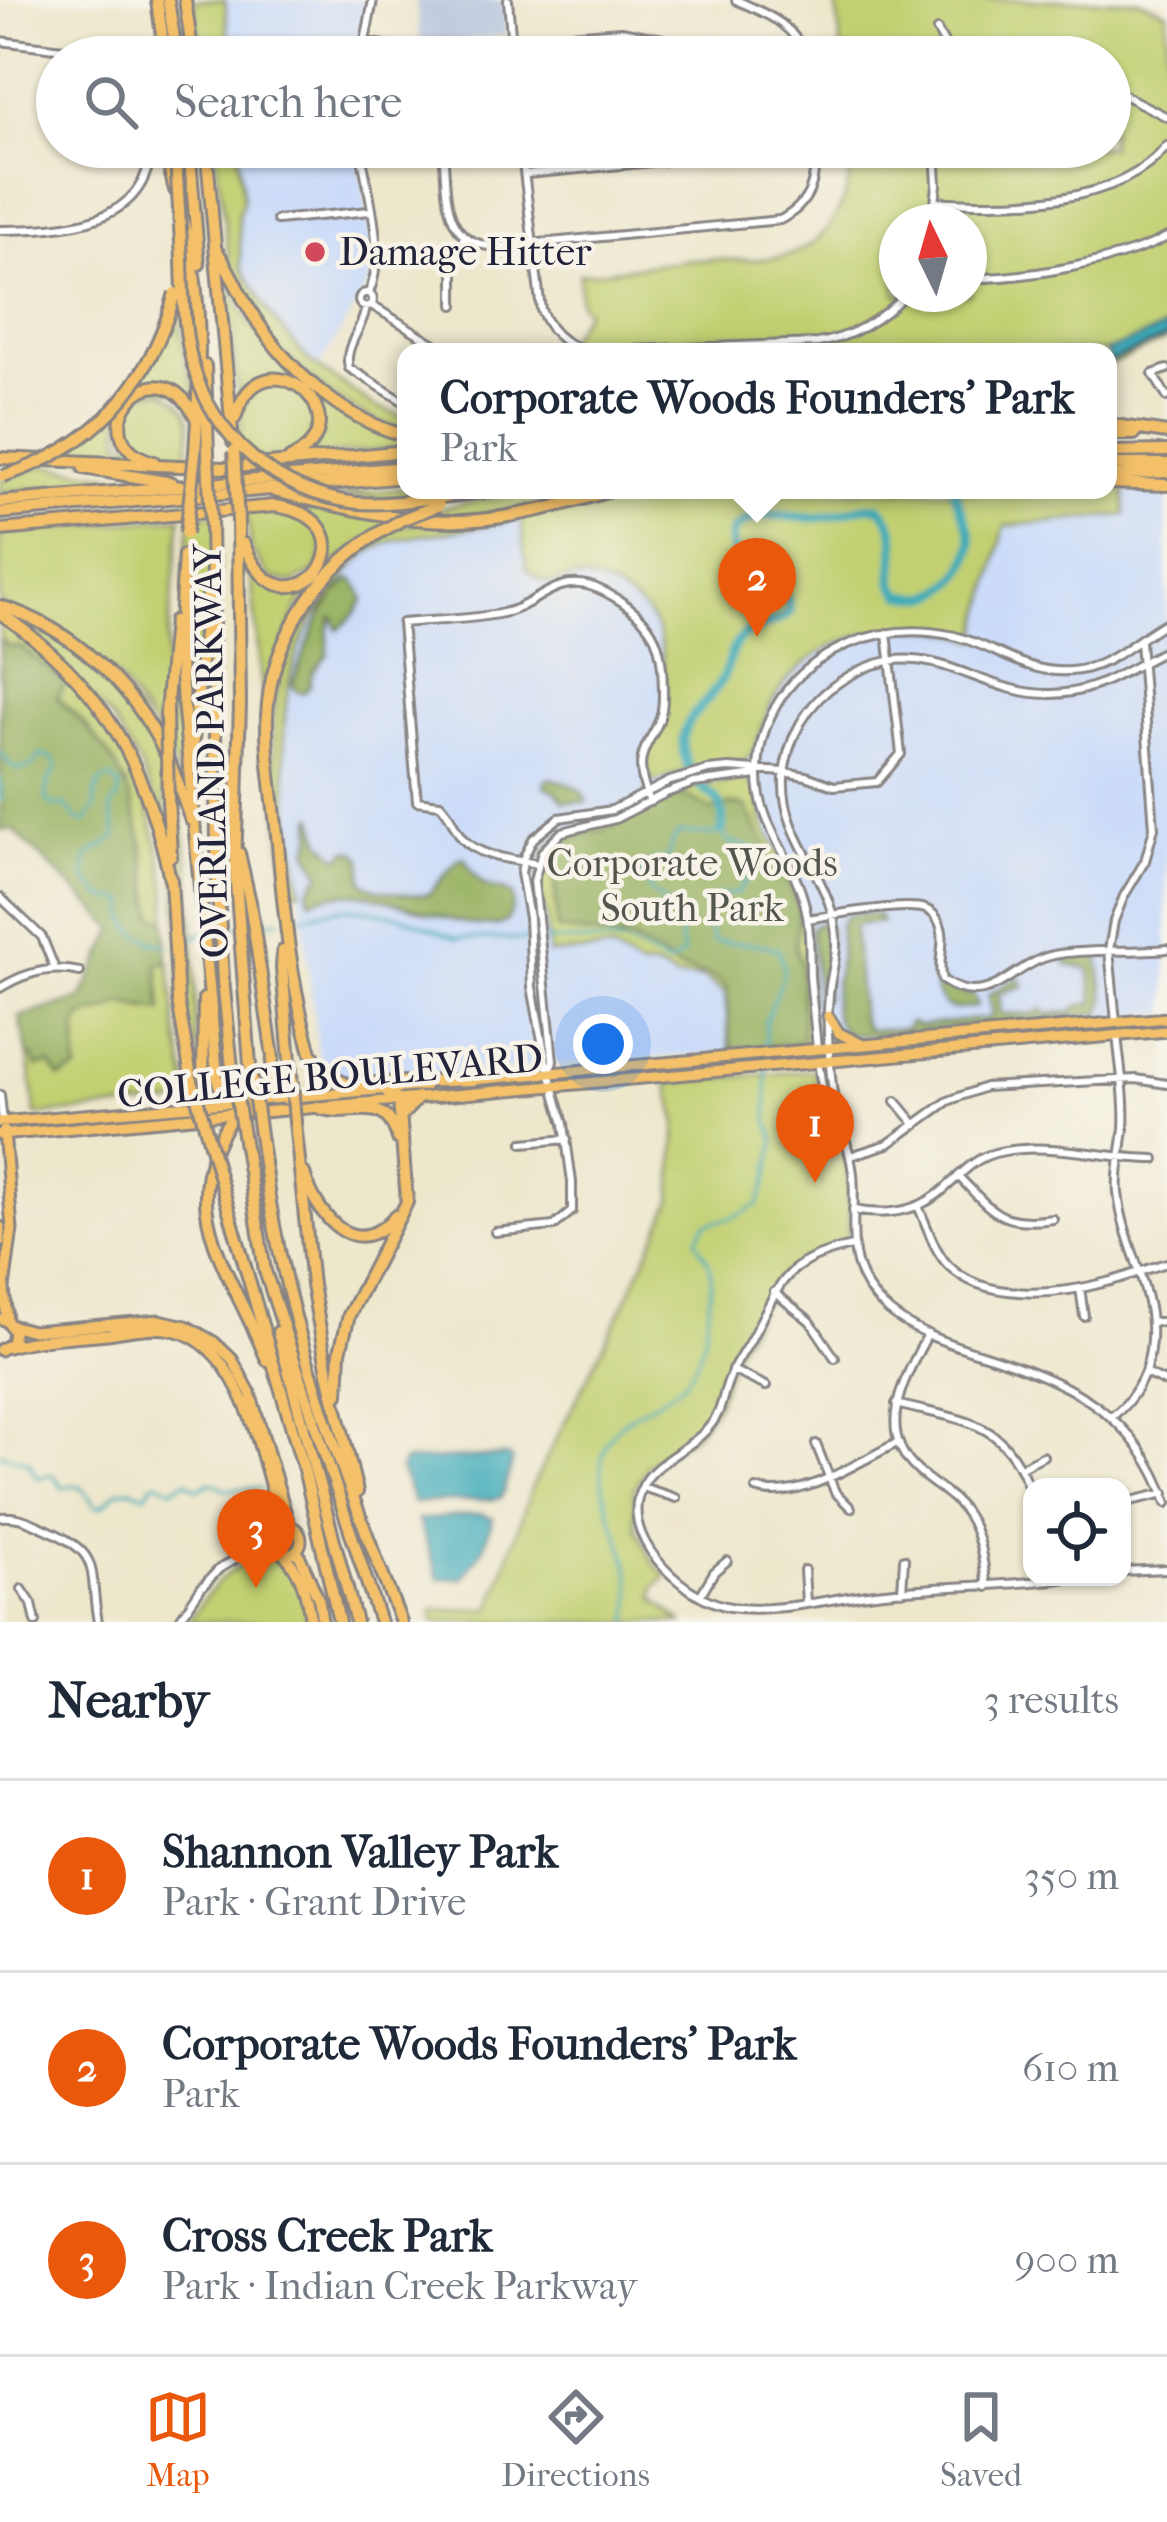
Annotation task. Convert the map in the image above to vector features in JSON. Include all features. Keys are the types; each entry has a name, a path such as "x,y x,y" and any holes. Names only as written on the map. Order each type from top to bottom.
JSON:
{"highway":[{"path":"157,0 160,36"},
{"path":"168,0 174,36"},
{"path":"184,0 190,36"},
{"path":"169,168 192,261 198,325 201,453 186,534 180,659 206,947 203,1092 195,1112 218,1136"},
{"path":"176,168 184,321 195,374 217,418 249,456 286,481 342,500 441,501"},
{"name":"OVERLAND PARKWAY","path":"191,168 205,336 201,453 213,553 218,895 232,1068 265,1270 380,1622"},
{"name":"OVERLAND PARKWAY","path":"208,168 239,527 236,895 250,1065 274,1230 312,1373 401,1622"},
{"path":"215,248 250,309 294,367 355,415 397,432"},
{"path":"1,476 62,451 121,402 158,344 182,274"},
{"path":"233,425 242,400 262,382 292,381 308,392 318,415 315,436 305,451 276,464"},
{"path":"175,467 132,452 121,432 122,412 140,391 164,387 183,397 197,421"},
{"path":"1117,425 1167,433"},
{"path":"1117,434 1167,433"},
{"path":"0,458 225,468 397,452"},
{"path":"1117,452 1167,452"},
{"path":"38,460 187,486"},
{"path":"1117,465 1167,468"},
{"path":"0,502 397,468"},
{"path":"1117,477 1167,468"},
{"path":"0,513 397,478"},
{"path":"1117,480 1167,485"},
{"path":"265,489 340,506 446,521 506,515 574,499"},
{"path":"448,499 403,519 347,555 308,599 283,645 267,727 285,933 311,1053 319,1067 331,1078 355,1085 472,1080"},
{"path":"0,530 274,506 298,511 317,524 326,539 325,562 309,581 296,586 277,584 257,569 239,527"},
{"path":"192,777 213,553"},
{"path":"184,555 166,712 181,1022 191,1077 313,1502 339,1621"},
{"path":"0,609 66,667 110,722 151,801 171,883"},
{"path":"0,609 32,618 70,640 133,700 171,764 196,835"},
{"path":"236,838 272,1042 270,1082 274,1093 286,1099"},
{"path":"285,933 282,968 312,1285 328,1373 370,1542"},
{"path":"206,962 218,1082 221,1092 242,1108"},
{"path":"270,1082 218,1136 205,1176 204,1205 207,1224 282,1390"},
{"path":"340,1423 338,1366 349,1315 407,1202 399,1100 385,1090"},
{"path":"401,1116 418,1098"},
{"path":"296,1139 310,1192 330,1222 360,1234 377,1232 392,1220 402,1189 392,1122 371,1109 324,1112 317,1107"},
{"path":"265,1270 272,1312 355,1620"}],"main road":[{"path":"828,1016 843,1036 866,1046"},
{"name":"COLLEGE BOULEVARD","path":"2,1134 195,1112 553,1087 782,1059 823,1049 1167,1018"},
{"name":"COLLEGE BOULEVARD","path":"782,1059 824,1062 1167,1030"},
{"name":"COLLEGE BOULEVARD","path":"242,1108 286,1099 472,1080 751,1062"},
{"name":"COLLEGE BOULEVARD","path":"1,1122 195,1112"},
{"path":"1,1122 6,1322 14,1338 4,1348"},
{"path":"4,1348 152,1319 179,1323 220,1347 250,1392 281,1531 280,1551 301,1577 311,1622"},
{"path":"6,1322 33,1331 69,1332"},
{"path":"281,1531 300,1535 297,1550"},
{"path":"280,1551 297,1550"},
{"path":"297,1550 319,1600 322,1622"}],"street":[{"path":"367,36 373,0"},
{"path":"508,0 512,36"},
{"path":"736,0 786,26 795,36"},
{"path":"937,30 940,36"},
{"path":"553,36 621,31 647,36"},
{"path":"0,41 36,46"},
{"path":"1131,99 1167,117"},
{"path":"935,201 1000,204 1099,189 1131,178 1167,146"},
{"path":"0,230 84,224 113,212 137,188 147,168"},
{"path":"363,168 377,256 369,293"},
{"path":"445,168 455,226 474,243 487,247 771,222 801,206 814,181 814,168"},
{"path":"525,168 543,315 566,343"},
{"path":"526,174 589,168"},
{"path":"935,168 935,204"},
{"path":"277,220 370,211"},
{"path":"454,305 454,262 464,236"},
{"path":"987,278 1121,256 1167,237"},
{"path":"397,397 349,368 349,348 362,326 369,306 374,298 362,293 358,299 362,306 369,306 433,343"},
{"path":"818,343 866,327 887,312"},
{"path":"1167,369 1153,374 1167,397"},
{"path":"537,864 474,848 459,835 440,804 417,801 402,623 506,613 556,587 579,584 599,588 636,610 657,643 663,702 640,760 648,798"},
{"path":"1167,622 1102,664 1064,672 1022,664 988,647 926,631 887,633 836,648 814,662 782,696 767,724 758,773 766,821 798,883 808,919 824,1062 850,1156 852,1246 863,1279 878,1301 903,1321 1046,1376 1084,1397 1111,1417 1146,1456 1167,1503"},
{"path":"550,1073 553,1060 534,881 544,848 575,827 615,819 665,789 715,774 787,773 834,786 873,783 901,754 887,633"},
{"path":"1111,1417 1130,1398 1145,1372 1155,1322 1150,1291 1121,1212 1118,1180 1124,1112 1109,950 1118,907 1145,862 1154,827 1140,640"},
{"path":"823,1049 836,951 834,914 822,880 792,831 786,807 794,736 806,714 857,671 891,662 937,662 999,686 1044,694 1097,686 1167,650"},
{"path":"495,1232 554,1226 572,1210 567,1139 533,998 523,861 537,834 553,821 648,798"},
{"path":"557,835 564,816"},
{"path":"0,896 42,937 55,969"},
{"path":"808,919 907,906 932,913 941,926 939,972 947,984 965,991 996,987 1045,957 1167,949"},
{"path":"0,988 32,973 80,972"},
{"path":"850,1156 888,1144 948,1101 985,1087 1121,1080 1167,1084"},
{"path":"0,1095 1,1122"},
{"path":"896,1101 916,1125"},
{"path":"523,1143 567,1139"},
{"path":"853,1210 893,1212 918,1205 944,1190 979,1159 1008,1151 1155,1159"},
{"path":"958,1176 1004,1218 1025,1223 1053,1219"},
{"path":"918,1205 940,1254 973,1281 1021,1291 1080,1288 1167,1263"},
{"path":"852,1246 801,1263 783,1279 732,1370 710,1427 653,1470 642,1487 637,1511 646,1541 667,1571 700,1596 729,1606 759,1608 1023,1582"},
{"path":"1080,1288 1084,1316"},
{"path":"774,1292 810,1321 835,1358"},
{"path":"1155,1322 1167,1322"},
{"path":"928,1334 896,1404 898,1443 916,1469 968,1516 978,1538 987,1587"},
{"path":"732,1370 766,1386"},
{"path":"1145,1372 1167,1383"},
{"path":"896,1404 978,1425 1000,1441 1025,1478"},
{"path":"756,1489 784,1493 898,1443"},
{"path":"816,1444 839,1498 851,1508"},
{"path":"1021,1467 1043,1456"},
{"path":"642,1487 676,1498"},
{"path":"1131,1501 1165,1492"},
{"path":"0,1517 23,1518 80,1546 91,1564 98,1622"},
{"path":"178,1622 213,1574 281,1531"},
{"path":"244,1552 280,1551"},
{"path":"902,1591 904,1559"},
{"path":"700,1596 727,1561"},
{"path":"1131,1571 1167,1569"},
{"path":"804,1570 806,1603"},
{"path":"22,1589 36,1622"},
{"path":"759,1608 760,1622"}],"shaded area":[{"path":"225,0 369,0 363,36 228,36"},
{"path":"416,0 505,0 506,35 419,36"},
{"path":"240,168 360,168 374,257 371,280 319,367 271,316 241,267 238,215 243,201"},
{"path":"1117,490 1167,490 1167,1013 379,1080 342,1076 322,1060 293,828 285,708 309,626 350,569 366,555 383,544 411,537 491,526 617,499 1117,499"}],"green space":[{"path":"194,0 225,0 228,36 199,36"},
{"path":"836,0 1139,0 1167,12 1167,339 1117,362 1117,343 565,343 586,310 580,304 579,274 794,253 824,233 842,202 851,168 1131,168 1131,36 840,36"},
{"path":"218,168 240,168 241,267 271,316 309,361 375,407 397,414 397,428 336,399 277,349 230,265"},
{"path":"226,275 255,331 295,378 248,389 238,400"},
{"path":"177,297 185,361 195,389 194,407 175,391 134,391"},
{"path":"285,383 309,400 315,420 309,441 286,457 241,461 241,418 248,398 264,385"},
{"path":"161,391 187,411 187,460 144,456 128,440 129,407 142,395"},
{"path":"316,395 359,423 397,436 397,449 305,456 316,441"},
{"path":"121,408 121,437 136,461 60,456"},
{"path":"43,465 124,480 0,492 0,480"},
{"path":"397,489 397,497 382,499 337,495"},
{"path":"1117,491 1125,491 1125,515 1005,526 977,640 921,628 892,629 836,645 789,678 772,702 746,760 657,782 652,781 647,759 664,712 666,685 657,630 637,605 594,581 549,583 536,576 526,568 521,518 384,544 348,572 310,625 296,656 288,688 284,756 301,890 287,892 274,758 280,675 293,636 316,598 376,539 405,525 608,499 1117,499"},
{"path":"485,499 564,499 487,513 421,515"},
{"path":"289,503 396,519 327,565 330,545"},
{"path":"269,510 305,520 322,539 317,570 293,583 270,578 252,551 246,511"},
{"path":"216,514 217,600 190,738 182,641 185,565 191,516"},
{"path":"181,517 161,738 116,675 0,602 0,534"},
{"path":"250,565 281,588 298,588 317,580 296,610 263,700"},
{"path":"351,579 364,598 338,630 332,617 328,654 312,673 310,686 298,692 293,682 316,626 331,599"},
{"path":"11,614 63,641 104,674 138,713 161,754 167,840 139,764 112,719"},
{"path":"0,619 83,696 130,766 145,798 160,855 166,920 154,918 143,846 126,784 90,730 0,639"},
{"path":"0,639 8,646 21,647 65,682 57,697 113,762 136,819 154,917 166,920 168,963 158,964 162,1011 121,1003 83,1016 77,1026 77,1070 60,1078 50,1064 37,1067 34,1057 28,1056 19,1017 81,999 115,929 12,829 0,830"},
{"path":"175,656 187,797 168,750"},
{"path":"550,778 577,788 587,802 564,802 546,787"},
{"name":"Corporate Woods South Park","path":"747,779 755,788 767,829 793,879 804,913 811,1038 803,1046 730,1053 725,993 702,977 676,978 655,967 640,968 611,950 549,954 537,874 544,852 575,830 621,820 694,786"},
{"name":"Corporate Woods South Park","path":"685,796 712,810 731,804 745,806 768,856 790,889 798,911 803,1039 733,1049 726,986 710,976 677,968 630,941 557,929 554,857 562,845"},
{"path":"180,804 194,934 179,938 172,806"},
{"path":"314,816 322,842 340,858 348,850 358,852 363,880 374,888 429,894 463,857 483,884 513,895 510,915 495,925 479,925 368,895 311,900 308,891 321,873 308,850"},
{"path":"848,915 878,915 882,922 854,929 862,1021 867,1030 905,1029 910,1022 918,1026 989,1018 988,995 1019,977 1023,986 999,994 1001,1014 1033,1014 1043,1009 1046,1014 1073,1012 1077,1006 1094,1003 1089,968 1068,965 1069,955 1098,954 1105,1001 1101,1013 879,1036 846,1032 837,1022 833,1004 839,925"},
{"path":"822,922 829,927 829,945 825,998 818,1000 811,931"},
{"path":"194,942 197,1077 195,1078 179,947"},
{"path":"158,963 170,963 191,1102 36,1115 28,1056 75,1040 83,1016 121,1003 146,1010"},
{"path":"935,978 973,995 975,1007 946,1007 936,992"},
{"path":"814,1070 848,1168 847,1242 801,1260 772,1286 732,1357 716,1406 694,1435 648,1465 634,1489 636,1527 655,1565 667,1576 655,1587 654,1599 682,1622 434,1622 432,1610 491,1609 531,1489 672,1201 677,1121 668,1083"},
{"path":"275,1551 298,1583 308,1622 188,1622 224,1577"}],"water":[{"path":"1167,327 1167,337 1117,358 1117,347"},
{"path":"506,1456 512,1464 497,1499 413,1503 400,1469 404,1461"},
{"path":"480,1514 493,1518 483,1549 463,1578 439,1579 418,1520"}],"waterway":[{"path":"722,831 721,807 696,781 684,755 685,730 721,681 737,642 790,612 779,587 737,557 732,532 766,515 812,518 880,507 894,534 893,583 902,595 931,596 955,580 970,554 971,535 957,499"},
{"path":"0,752 19,770 32,766 41,755 55,760 46,799 53,806 65,805 79,821 86,822 95,808 99,783 110,778 120,786 111,808 116,837 87,857 85,878 103,898 126,901 134,931 169,946"},
{"path":"0,777 0,801"},
{"path":"540,940 623,943 669,965 683,954 680,939 686,921 652,892 639,866 668,858 678,833 722,831 727,841 753,849 751,874 737,893 712,897 705,920 713,941 779,950 784,971 765,1023 768,1120 775,1141 768,1179 758,1205 705,1224 697,1239 709,1263 711,1280 703,1342 691,1372 670,1393 620,1425 604,1450 604,1491 630,1574 629,1622"},
{"path":"288,919 343,908 403,917 456,938 531,940"},
{"path":"259,923 279,920"},
{"path":"223,928 249,925"},
{"path":"178,944 214,929"},
{"path":"0,1453 29,1462 37,1478 53,1475 63,1488 82,1488 98,1507 118,1491 147,1494 157,1482 172,1489 186,1481 198,1489 211,1482 225,1489 260,1488"}],"place":[{"name":"Damage Hitter","path":"315,252"},
{"name":"Corporate Woods Founders' Park","path":"757,637"},
{"name":"Shannon Valley Park","path":"815,1183"},
{"name":"Cross Creek Park","path":"256,1588"}]}
